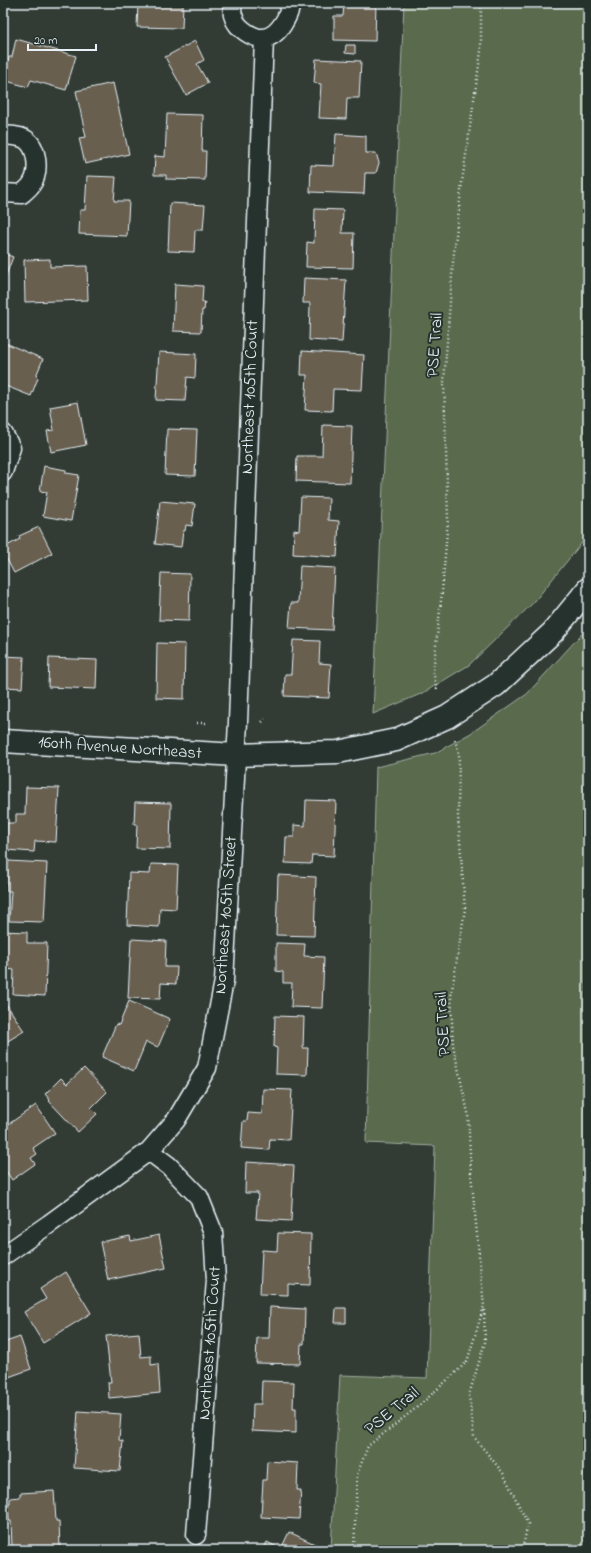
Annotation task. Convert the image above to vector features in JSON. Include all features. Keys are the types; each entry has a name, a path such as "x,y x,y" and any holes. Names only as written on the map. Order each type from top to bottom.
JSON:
{"street":[{"path":"233,3 234,19 252,36 264,38 277,31 285,22 290,11 291,3"},
{"name":"Northeast 105th Court","path":"236,755 264,38"},
{"path":"3,136 11,135 25,139 35,152 37,169 32,185 22,194 3,193"},
{"path":"3,433 11,448 3,472"},
{"name":"160th Avenue Northeast","path":"3,740 236,755 338,752 396,740 447,717 496,685 553,632 588,589"},
{"name":"Northeast 105th Street","path":"3,1256 50,1224 148,1151 176,1120 207,1068 224,981 236,755"},
{"name":"Northeast 105th Court","path":"148,1151 169,1166 199,1197 213,1232 216,1280 196,1535"}],"path":[{"name":"PSE Trail","path":"437,689 433,672 448,519 444,382 454,255 462,182 481,51 481,3"},
{"path":"262,722 265,719"},
{"path":"197,723 206,723"},
{"name":"PSE Trail","path":"455,740 459,753 458,816 465,909 452,996 453,1045 468,1112 484,1306 485,1342 469,1395 474,1437 503,1473 528,1524 522,1550"},
{"name":"PSE Trail","path":"354,1550 357,1475 368,1446 421,1404 467,1362 484,1306"}],"green space":[{"path":"404,3 588,3 588,535 534,602 469,665 423,693 373,714"},
{"path":"588,627 588,1550 331,1550 340,1375 427,1378 435,1146 366,1143 376,767 435,753 471,733 527,694"}],"building":[{"path":"3,3 33,3 33,5"},
{"path":"138,3 183,4 182,28 137,27"},
{"path":"344,3 376,3 375,41 334,40 334,16 343,16"},
{"path":"16,39 76,56 66,90 31,80 28,87 3,80 9,57 12,57"},
{"path":"195,41 204,60 197,64 208,83 186,95 165,57"},
{"path":"346,45 355,45 355,54 345,53"},
{"path":"316,59 361,61 359,98 347,98 346,119 319,118 321,84 314,83"},
{"path":"113,83 129,154 85,164 79,138 86,137 76,91"},
{"path":"167,114 203,115 202,151 206,151 205,180 166,179 166,175 154,175 155,156 165,157"},
{"path":"336,134 366,136 366,153 376,153 379,163 376,173 365,173 364,194 310,192 311,165 334,166"},
{"path":"87,176 116,177 114,201 129,201 127,236 79,234 80,210 85,210"},
{"path":"170,203 205,205 203,230 195,230 194,252 168,251"},
{"path":"315,209 343,210 342,233 354,233 353,268 306,267 307,242 314,243"},
{"path":"3,253 13,257 3,283"},
{"path":"50,259 50,267 87,266 88,300 25,302 24,260"},
{"path":"304,278 346,280 342,342 309,340 310,303 303,303"},
{"path":"175,284 203,286 202,302 205,302 204,310 202,310 201,332 173,331"},
{"path":"3,342 43,359 36,376 38,378 31,396 3,385"},
{"path":"302,351 364,355 362,390 333,389 332,411 305,410 307,375 301,375"},
{"path":"159,352 196,354 195,378 187,377 185,401 156,400"},
{"path":"78,402 86,445 51,452 47,431 54,430 50,407"},
{"path":"323,425 352,426 350,483 296,481 297,456 322,456"},
{"path":"167,429 197,430 195,476 165,475"},
{"path":"44,466 66,470 66,473 79,475 71,521 43,516 47,492 40,491"},
{"path":"301,497 329,498 328,520 339,521 337,557 293,554 294,530 299,531"},
{"path":"160,501 195,504 192,526 186,525 185,531 183,531 181,547 155,544"},
{"path":"39,527 52,553 14,573 3,552 3,548 20,539 19,536"},
{"path":"300,566 335,568 332,630 289,628 291,603 298,603"},
{"path":"161,573 190,574 189,621 159,620"},
{"path":"293,640 320,641 319,663 331,664 329,698 284,696 285,674 291,674"},
{"path":"157,643 185,644 184,699 156,698"},
{"path":"3,656 24,657 22,688 3,687"},
{"path":"49,658 97,660 96,689 48,687"},
{"path":"26,787 59,788 56,842 35,841 34,852 6,850 7,823 16,823 16,814 25,814"},
{"path":"306,800 336,801 334,856 312,855 311,864 285,863 286,837 294,837 294,825 305,826"},
{"path":"135,802 171,803 170,849 136,848 137,824 134,824"},
{"path":"8,861 47,863 44,922 9,921 11,891 6,891"},
{"path":"151,864 178,865 176,909 160,908 159,927 127,925 129,873 150,874"},
{"path":"278,875 316,877 314,936 276,935"},
{"path":"3,931 27,932 27,943 47,943 45,996 13,994 14,970 6,969 7,959 3,959"},
{"path":"131,939 166,941 165,967 177,967 176,984 161,983 160,999 128,998"},
{"path":"276,943 305,944 304,956 324,957 322,1008 291,1007 292,983 283,983 283,972 276,971"},
{"path":"129,1001 170,1019 158,1047 146,1042 134,1071 102,1057 116,1024 119,1025"},
{"path":"5,1002 24,1031 3,1044 3,1004"},
{"path":"275,1016 304,1017 303,1048 308,1048 307,1075 276,1074 277,1048 274,1047"},
{"path":"84,1068 107,1092 91,1108 97,1114 78,1132 49,1101 50,1100 45,1094 61,1078 67,1084"},
{"path":"263,1089 292,1090 289,1140 270,1139 269,1150 241,1148 243,1121 247,1121 248,1113 262,1114"},
{"path":"36,1105 55,1133 33,1148 37,1154 31,1158 35,1164 12,1180 3,1167 3,1153 6,1151 3,1147 3,1128"},
{"path":"246,1162 294,1165 291,1221 256,1219 258,1193 245,1193"},
{"path":"278,1233 311,1234 310,1285 288,1284 288,1295 260,1294 262,1250 277,1251"},
{"path":"159,1235 166,1268 108,1280 100,1242 130,1236 131,1241"},
{"path":"66,1272 91,1313 43,1343 24,1312 46,1299 40,1289"},
{"path":"270,1307 305,1309 304,1344 301,1344 300,1364 256,1363 257,1338 269,1338"},
{"path":"336,1308 346,1308 346,1323 335,1323"},
{"path":"139,1333 141,1357 151,1356 151,1365 158,1364 160,1393 109,1398 108,1382 111,1382 106,1336"},
{"path":"20,1337 31,1369 3,1379 3,1343"},
{"path":"262,1381 294,1382 293,1408 296,1408 296,1433 252,1431 253,1404 261,1404"},
{"path":"78,1411 121,1414 119,1440 123,1441 120,1471 74,1468"},
{"path":"267,1461 298,1463 297,1490 301,1490 299,1519 261,1517 263,1480 266,1480"},
{"path":"54,1491 56,1521 59,1521 60,1549 23,1550 23,1547 12,1547 11,1521 9,1521 8,1504 10,1504 10,1498 20,1497 20,1493"},
{"path":"289,1532 319,1546 317,1550 263,1550 267,1542 281,1549"}]}
